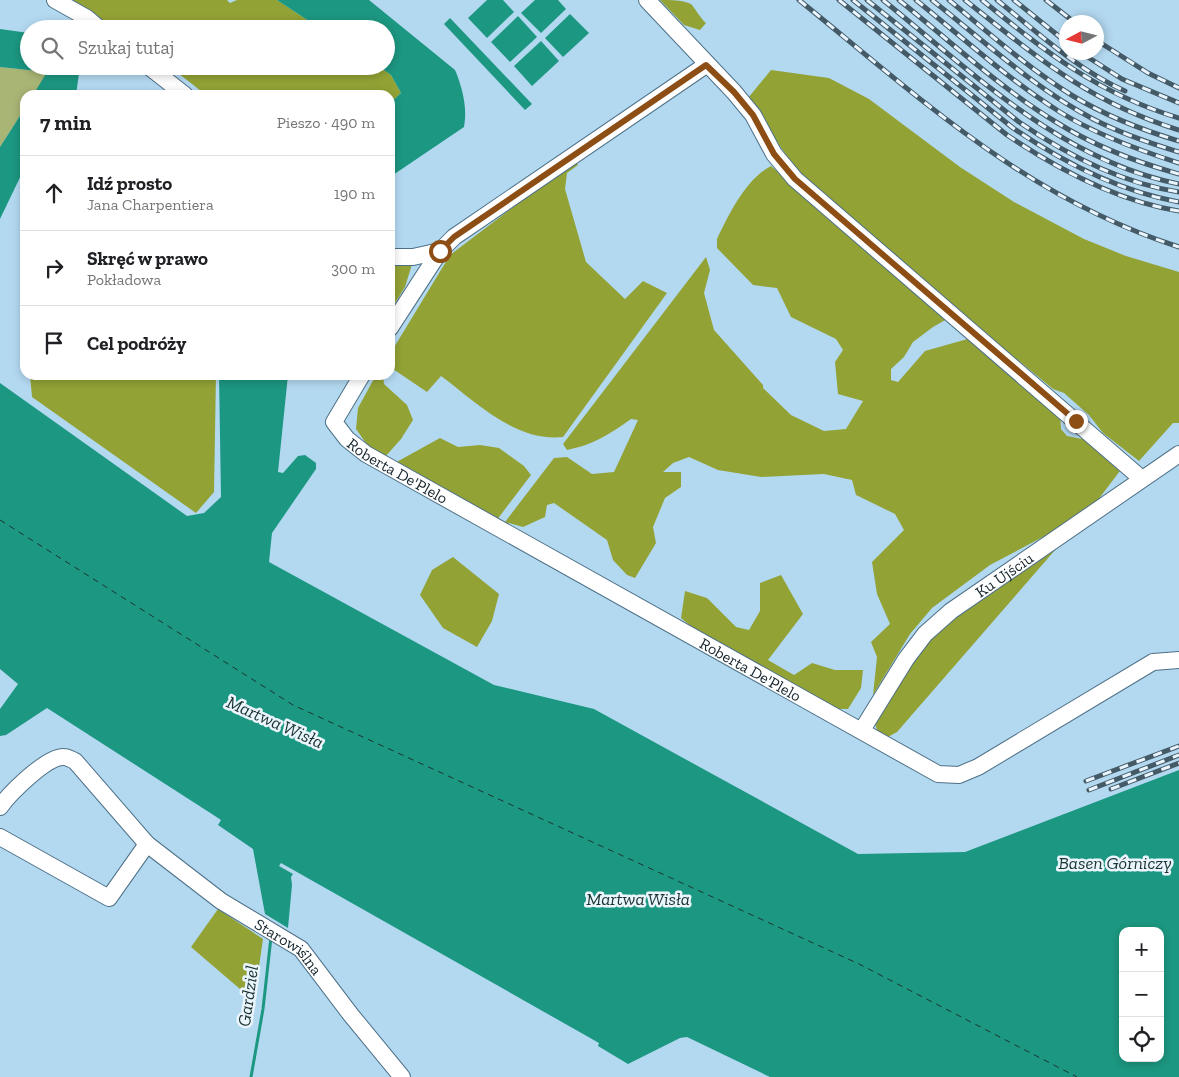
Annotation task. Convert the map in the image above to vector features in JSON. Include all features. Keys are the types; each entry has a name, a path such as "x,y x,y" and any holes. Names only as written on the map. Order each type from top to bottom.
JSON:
{"street":[{"path":"55,0 89,20"},
{"path":"647,0 706,65 734,92 753,115 774,154 795,179 1142,479"},
{"path":"395,320 440,251 454,237 706,65"},
{"path":"160,75 179,90"},
{"path":"395,257 413,257 440,251"},
{"name":"Roberta De'Plelo","path":"359,380 334,422 347,439 373,459 938,774 962,775 1153,662 1179,660"},
{"name":"Ku Ujściu","path":"862,730 906,659 925,634 951,611 1179,454"},
{"name":"Starowiślna","path":"0,807 12,790 54,759 65,756 75,761 147,844 221,901 301,949 350,1015 402,1077"},
{"path":"2,839 109,898 147,844"}],"shaded area":[{"path":"67,0 227,0 230,3 237,0 277,0 307,20 102,20"},
{"path":"660,0 681,1 691,4 706,23 700,30 684,25"},
{"path":"0,67 20,69 20,75 46,75 36,90 20,90 20,116 0,147"},
{"path":"771,70 829,78 869,99 960,167 1014,202 1084,239 1126,256 1179,272 1179,423 1173,423 1139,461 1103,433 1089,415 1064,393 1053,389 945,300 794,167 748,98"},
{"path":"180,75 391,75 401,93 395,98 395,90 200,90"},
{"path":"575,160 578,165 567,173 565,189 586,262 625,299 643,281 667,293 563,437 545,437 513,427 497,418 441,376 427,392 395,370 395,346 450,255"},
{"path":"771,166 947,319 913,342 904,357 891,369 891,380 898,382 925,351 971,338 1060,413 1061,429 1067,436 1092,441 1123,467 1088,513 990,565 932,608 910,634 873,695 877,657 871,642 890,624 877,594 872,562 904,530 895,514 856,495 852,480 824,474 761,477 718,470 689,457 673,463 663,472 681,472 681,487 665,498 653,527 656,543 635,578 627,575 613,560 607,540 554,503 547,505 545,517 523,527 505,522 554,458 567,457 592,474 614,472 638,420 631,419 608,434 585,445 567,450 563,444 706,257 710,270 704,293 714,330 763,385 763,388 791,415 824,431 846,429 863,401 838,394 835,362 843,350 836,339 791,317 777,288 753,285 717,248 717,239 739,198 754,179"},
{"path":"413,261 405,287 395,303 395,262"},
{"path":"30,380 216,380 214,492 196,513 32,397"},
{"path":"373,380 384,380 384,384 407,405 413,420 401,439 385,457 368,446 356,429 358,408"},
{"path":"440,438 458,447 480,445 499,448 524,466 531,475 496,521 393,464"},
{"path":"1069,534 897,732 886,738 878,734 875,723 930,637 950,617"},
{"path":"453,557 499,594 492,621 477,647 443,628 420,595 432,570"},
{"path":"781,575 803,614 768,660 794,675 812,663 835,670 863,670 861,688 848,709 830,709 699,633 681,618 685,591 707,598 736,627 749,630 760,611 760,583"},
{"path":"218,909 263,939 254,1001 191,947"}],"water":[{"path":"277,0 369,0 394,20 307,20"},
{"path":"487,0 503,0 514,12 487,38 468,18"},
{"path":"535,0 558,0 566,9 541,33 521,13"},
{"path":"570,14 589,33 563,57 545,38"},
{"path":"518,16 537,37 510,62 491,42"},
{"path":"450,18 532,104 525,110 444,24"},
{"path":"395,21 455,70 464,98 465,120 464,127 395,174 395,98 401,93 391,75 395,75"},
{"path":"0,29 20,32 20,69 0,67"},
{"path":"541,41 559,61 532,86 514,66"},
{"path":"45,75 79,75 77,90 36,90"},
{"path":"20,116 20,177 0,219 0,147"},
{"name":"Martwa Wisła","path":"219,380 287,380 278,472 283,473 298,456 305,455 316,463 316,469 272,533 269,562 494,685 594,709 858,854 965,852 1179,770 1179,1077 770,1077 687,1037 680,1038 628,1064 598,1046 599,1043 281,863 279,866 293,874 291,877 288,928 265,914 253,849 218,825 221,820 215,816 47,708 6,735 0,736 0,709 18,684 0,669 0,383 187,516 204,513 221,497"}],"waterway":[{"name":"Gardziel","path":"251,1077 263,1009 271,937"}],"ferry route":[{"path":"0,520 293,705 859,964 1077,1077"}],"railway":[{"path":"799,0 932,108 977,142 1023,173 1072,202 1124,226 1179,247"},
{"path":"839,0 1007,135 1027,148 1068,172 1111,192 1133,200 1179,211"},
{"path":"853,0 1013,128 1032,141 1072,164 1113,183 1134,191 1179,202"},
{"path":"867,0 1019,122 1056,146 1116,175 1157,188 1179,192"},
{"path":"883,0 985,84 1057,135 1096,156 1136,172 1179,184"},
{"path":"899,0 995,79 1035,109 1070,131 1116,152 1179,174"},
{"path":"916,0 1004,73 1060,112 1088,128 1118,141 1179,163"},
{"path":"932,0 1030,79 1071,107 1114,129 1179,152"},
{"path":"949,0 994,38 1073,96 1124,122 1179,141"},
{"path":"965,0 1041,59 1091,92 1147,119 1179,130"},
{"path":"982,0 1028,37 1074,70 1123,97 1179,118"},
{"path":"997,0 1074,61 1125,91"},
{"path":"1014,0 1059,36"},
{"path":"1046,0 1065,15"},
{"path":"1104,45 1148,73 1179,88"},
{"path":"1092,60 1122,79 1179,103"},
{"path":"1086,781 1179,746"},
{"path":"1089,790 1179,755"},
{"path":"1111,789 1179,763"}],"route":[{"path":"440,251 454,237 589,143 706,65 734,92 753,115 774,154 795,179 1076,421"}],"water label":[{"name":"Basen Górniczy","path":"1115,863"}]}
